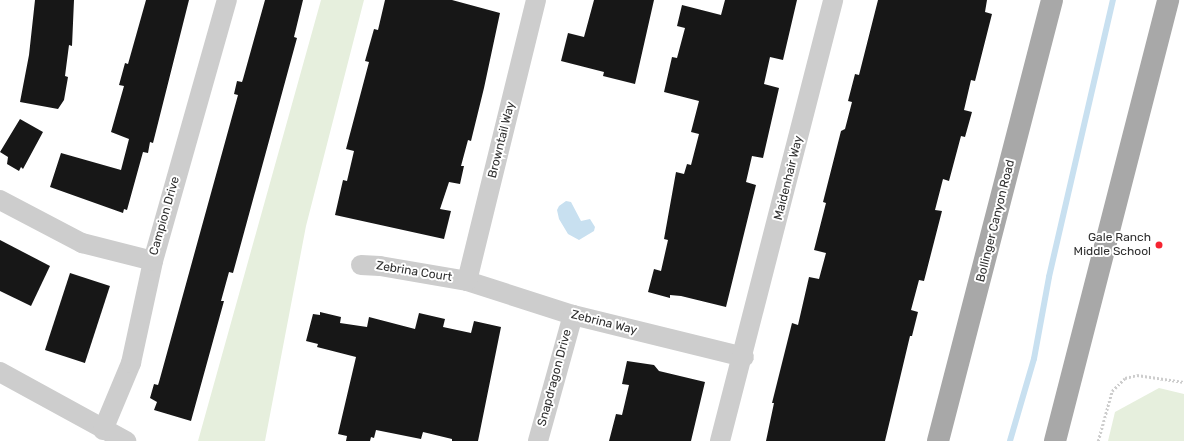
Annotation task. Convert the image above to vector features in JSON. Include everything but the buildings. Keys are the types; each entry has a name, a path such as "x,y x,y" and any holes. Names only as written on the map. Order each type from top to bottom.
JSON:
{"main road":[{"name":"Bollinger Canyon Road","path":"938,441 1052,0"},
{"path":"1055,441 1168,0"}],"street":[{"name":"Campion Drive","path":"103,430 131,363 153,261 227,0"},
{"name":"Browntail Way","path":"467,281 536,0"},
{"name":"Maidenhair Way","path":"720,441 744,357 833,0"},
{"path":"0,200 82,243 153,261"},
{"name":"Zebrina Court","path":"361,265 380,266 467,281"},
{"name":"Zebrina Way","path":"467,281 573,316 744,357"},
{"name":"Snapdragon Drive","path":"538,441 573,316"},
{"path":"0,372 103,430 126,441"}],"path":[{"path":"1098,441 1112,392 1125,378 1138,375 1184,382"}],"green space":[{"path":"321,0 364,0 306,226 265,441 198,441"},
{"path":"1159,388 1184,394 1184,441 1108,441 1115,412"}],"water":[{"path":"566,201 571,202 581,221 590,219 595,227 594,231 579,240 568,234 559,219 557,210 559,206"}],"waterway":[{"path":"1010,441 1034,359 1049,277 1113,0"}],"place":[{"name":"Gale Ranch Middle School","path":"1159,245"}]}
